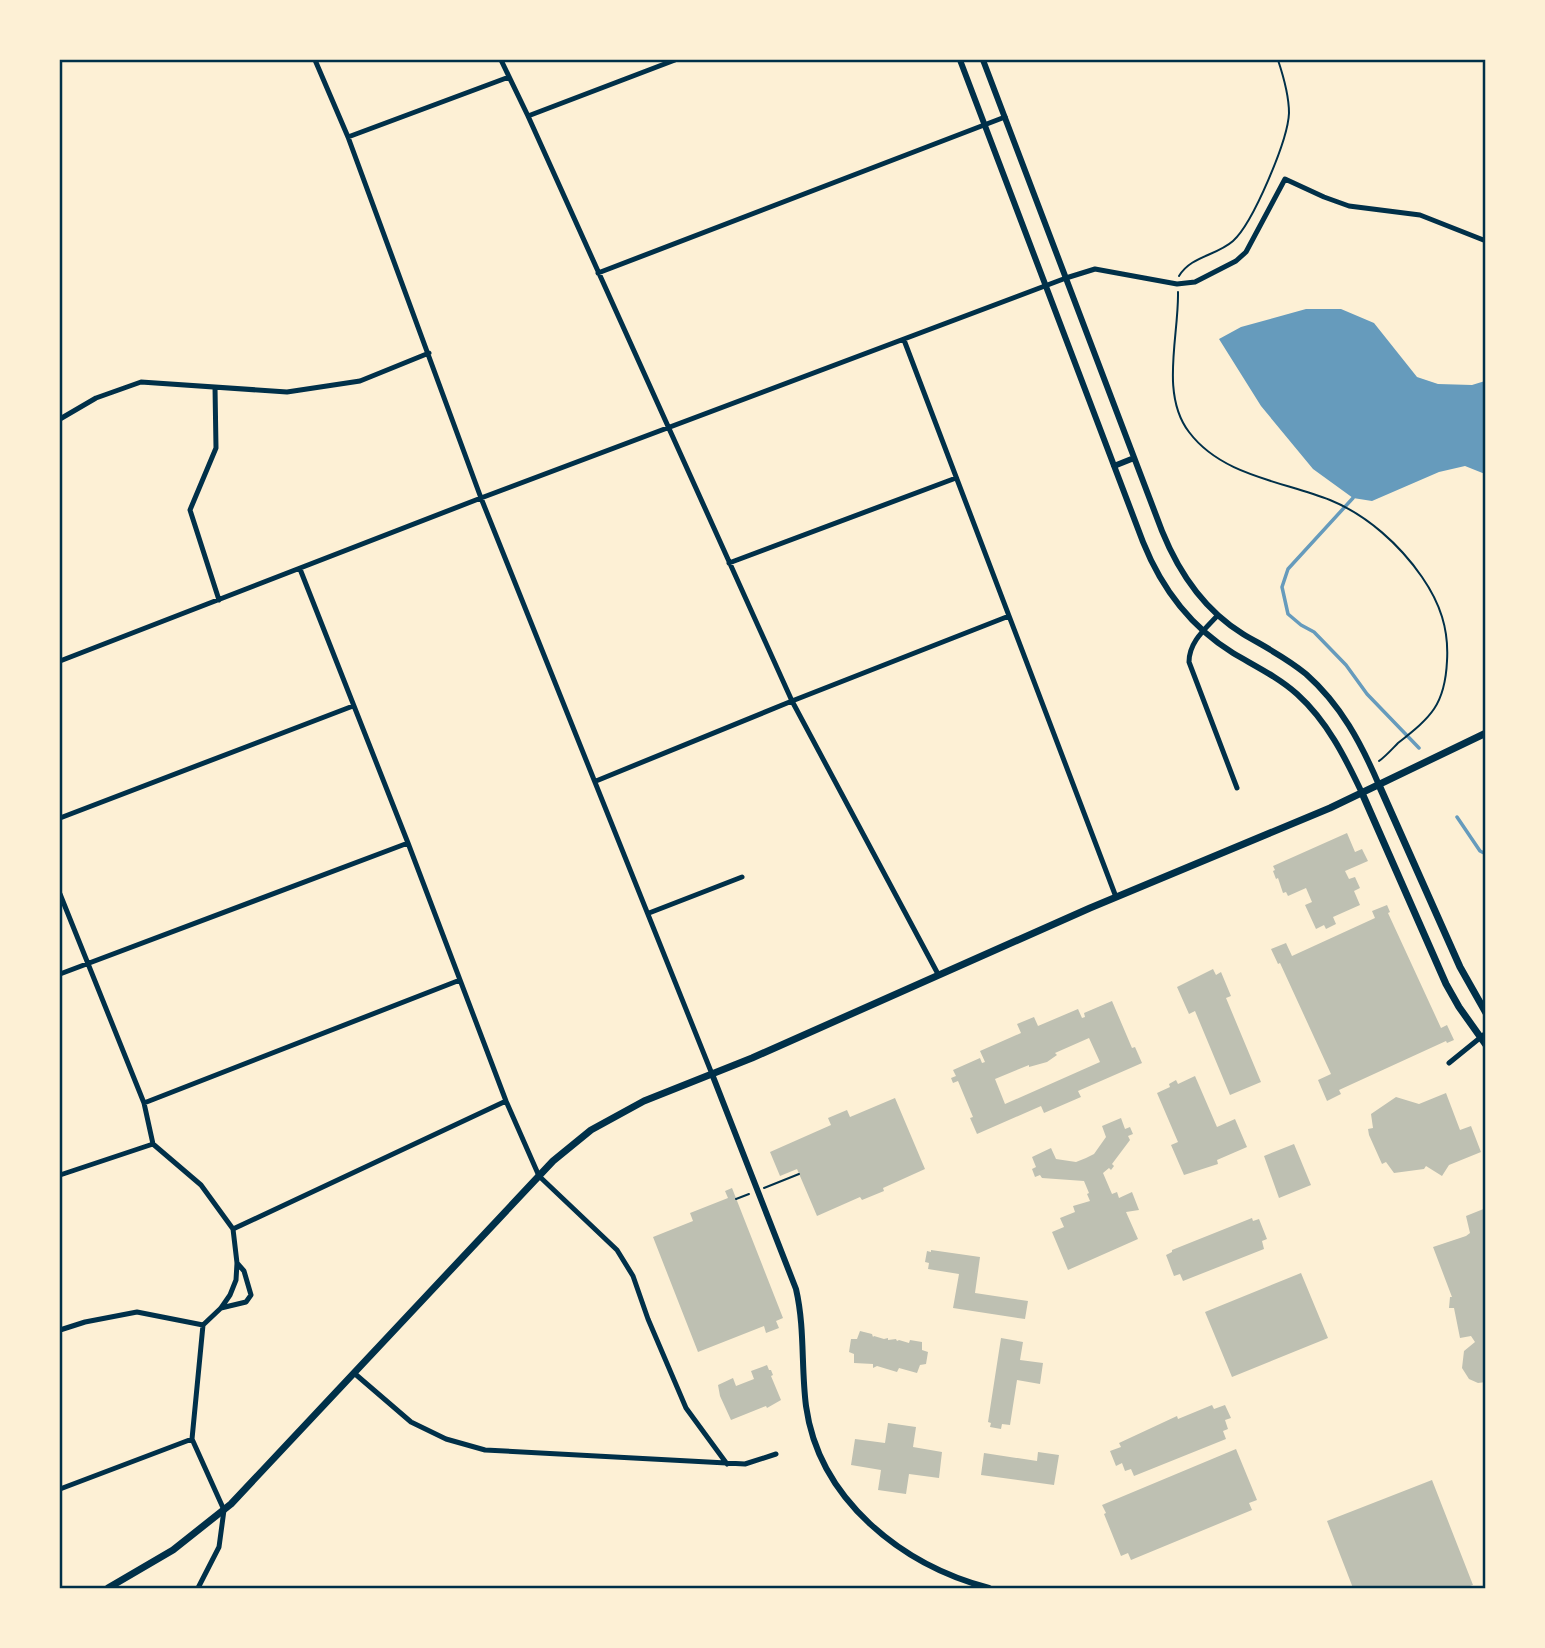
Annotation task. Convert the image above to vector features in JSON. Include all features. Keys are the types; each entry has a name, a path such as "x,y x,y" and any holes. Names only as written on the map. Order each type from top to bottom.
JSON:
{"main road":[{"path":"108,1588 173,1550 224,1510 539,1176 565,1150 599,1125 644,1101 712,1074 1116,897 1283,828 1486,733"},
{"path":"1379,785 1460,967 1486,1013"},
{"path":"1362,793 1443,977 1459,1007 1483,1035 1486,1045"}],"street":[{"path":"315,60 348,137 481,498 649,913 796,1289 807,1409 813,1438 825,1465 850,1504 887,1539 940,1571 989,1588"},
{"path":"500,60 528,116 792,701 938,974"},
{"path":"528,116 675,60"},
{"path":"960,60 1156,570 1176,602 1203,631 1278,680 1306,703 1333,737 1362,793"},
{"path":"983,60 1175,562 1187,581 1218,615 1296,666 1326,693 1356,736 1379,785"},
{"path":"348,137 509,78"},
{"path":"598,273 1005,117"},
{"path":"60,661 481,498 1045,285 1095,269 1177,284 1206,278 1247,252 1285,179 1349,206 1420,215 1486,241"},
{"path":"904,340 1116,897"},
{"path":"60,419 96,398 142,382 287,392 360,381 429,353"},
{"path":"215,387 216,449 190,510 219,600"},
{"path":"1114,466 1134,458"},
{"path":"729,563 956,478"},
{"path":"300,569 506,1101 539,1176 617,1250 633,1276 648,1319 687,1408 727,1464"},
{"path":"1218,615 1189,652 1189,662 1237,788"},
{"path":"596,781 1009,616"},
{"path":"60,818 353,706"},
{"path":"60,974 408,843"},
{"path":"649,913 742,877"},
{"path":"60,894 144,1103 153,1144 201,1185 233,1230 236,1280 221,1308 203,1325 192,1439 224,1510 219,1547 198,1588"},
{"path":"144,1103 460,980"},
{"path":"1449,1063 1483,1035"},
{"path":"233,1230 506,1101"},
{"path":"60,1175 153,1144"},
{"path":"221,1308 246,1302 251,1296 244,1271 237,1263"},
{"path":"60,1330 137,1312 203,1325"},
{"path":"354,1373 411,1422 446,1439 485,1450 727,1464 745,1464 776,1454"},
{"path":"60,1489 192,1439"}],"path":[{"path":"1278,60 1289,113 1285,133 1267,182 1249,218 1233,241 1188,264 1180,274 1177,284 1173,382 1176,407 1190,434 1218,459 1248,474 1332,501 1390,540 1409,559 1442,611 1448,643 1446,680 1440,702 1424,722 1377,762"},
{"path":"761,1189 799,1174"},
{"path":"736,1199 749,1194"}],"water":[{"path":"1306,309 1341,309 1374,323 1417,377 1438,384 1472,385 1485,381 1485,474 1465,466 1439,472 1372,501 1353,498 1313,469 1261,406 1219,339 1241,327"}],"building":[{"path":"1347,833 1355,852 1362,849 1368,861 1345,871 1349,879 1355,877 1360,888 1354,891 1360,905 1333,917 1336,924 1326,929 1324,925 1316,929 1305,905 1312,902 1306,888 1288,896 1286,892 1283,893 1273,866"},
{"path":"1387,905 1390,912 1388,913 1441,1028 1447,1025 1454,1040 1447,1043 1446,1041 1339,1090 1341,1094 1327,1101 1318,1080 1331,1074 1271,949 1286,943 1292,956 1375,918 1372,911"},
{"path":"1213,969 1216,975 1221,972 1231,996 1226,998 1261,1082 1230,1095 1195,1011 1189,1014 1177,987"},
{"path":"1112,1001 1132,1048 1135,1047 1142,1063 1078,1091 1081,1097 1044,1113 1041,1106 977,1134 958,1081 953,1083 951,1078 956,1076 953,1070 980,1058 982,1063 985,1062 980,1051 1021,1033 1017,1024 1034,1017 1038,1026 1078,1009 1082,1018 1085,1017 1084,1013","holes":["1089,1038 1100,1062 1005,1104 995,1079 1029,1065 1047,1062 1057,1055 1055,1053"]},
{"path":"1195,1076 1217,1127 1235,1119 1247,1147 1217,1160 1218,1164 1184,1175 1171,1145 1178,1142 1157,1093 1170,1087 1169,1084 1176,1080 1178,1084"},
{"path":"1446,1093 1460,1130 1471,1126 1481,1152 1449,1165 1442,1176 1426,1166 1424,1169 1394,1173 1386,1162 1382,1164 1369,1135 1368,1129 1373,1128 1371,1114 1396,1097 1419,1104"},
{"path":"895,1098 925,1169 883,1188 884,1191 862,1200 860,1197 817,1216 797,1169 780,1176 770,1152 831,1125 828,1118 847,1110 850,1117"},
{"path":"1121,1118 1125,1129 1130,1127 1133,1134 1128,1136 1130,1140 1112,1164 1114,1166 1111,1170 1109,1168 1103,1173 1112,1194 1117,1192 1119,1198 1132,1192 1139,1210 1126,1212 1138,1239 1068,1270 1052,1232 1064,1227 1060,1218 1075,1212 1073,1206 1090,1201 1087,1194 1089,1193 1084,1181 1042,1178 1040,1175 1035,1177 1032,1169 1036,1167 1032,1157 1051,1148 1056,1159 1076,1162 1086,1158 1094,1154 1106,1137 1102,1126"},
{"path":"1294,1144 1311,1185 1279,1198 1264,1156"},
{"path":"732,1188 783,1318 776,1321 779,1328 766,1333 764,1326 698,1352 653,1237 693,1221 690,1213 728,1198 725,1191"},
{"path":"1486,1208 1486,1382 1478,1383 1469,1379 1462,1368 1464,1351 1475,1342 1471,1336 1460,1338 1454,1308 1449,1308 1452,1297 1433,1247 1466,1236 1470,1233 1466,1216"},
{"path":"1252,1218 1253,1221 1259,1219 1267,1239 1262,1241 1264,1249 1183,1281 1180,1274 1174,1276 1166,1255 1172,1250"},
{"path":"927,1251 980,1257 975,1293 1028,1301 1025,1319 953,1308 959,1274 928,1269 929,1263 925,1262"},
{"path":"1301,1273 1328,1338 1232,1377 1205,1312"},
{"path":"860,1331 888,1340 922,1342 922,1350 928,1352 926,1364 920,1365 917,1373 899,1368 897,1372 877,1366 873,1368 873,1364 854,1363 854,1354 849,1352 851,1339 857,1339"},
{"path":"1001,1338 1023,1342 1020,1360 1043,1363 1040,1384 1017,1380 1010,1425 1002,1424 1001,1429 990,1427 991,1423 988,1422"},
{"path":"767,1365 781,1400 767,1408 766,1406 731,1420 718,1385 733,1378 736,1386 754,1379 751,1371"},
{"path":"1212,1405 1214,1409 1225,1405 1231,1418 1225,1420 1228,1429 1223,1431 1226,1439 1134,1476 1131,1469 1125,1471 1122,1463 1116,1466 1110,1451 1121,1447 1119,1443 1177,1416 1178,1419"},
{"path":"888,1423 916,1427 913,1447 942,1452 939,1478 909,1474 906,1494 878,1490 881,1470 851,1465 855,1439 885,1443"},
{"path":"1236,1449 1257,1500 1249,1503 1252,1510 1131,1560 1128,1553 1121,1556 1102,1505"},
{"path":"1038,1452 1059,1455 1054,1485 981,1475 984,1453 1037,1461"},
{"path":"1432,1480 1473,1585 1464,1588 1353,1588 1327,1521"}],"waterway":[{"path":"1353,498 1288,569 1282,587 1288,614 1314,632 1346,665 1367,694 1419,748"},
{"path":"1457,817 1480,851 1486,854"}]}
